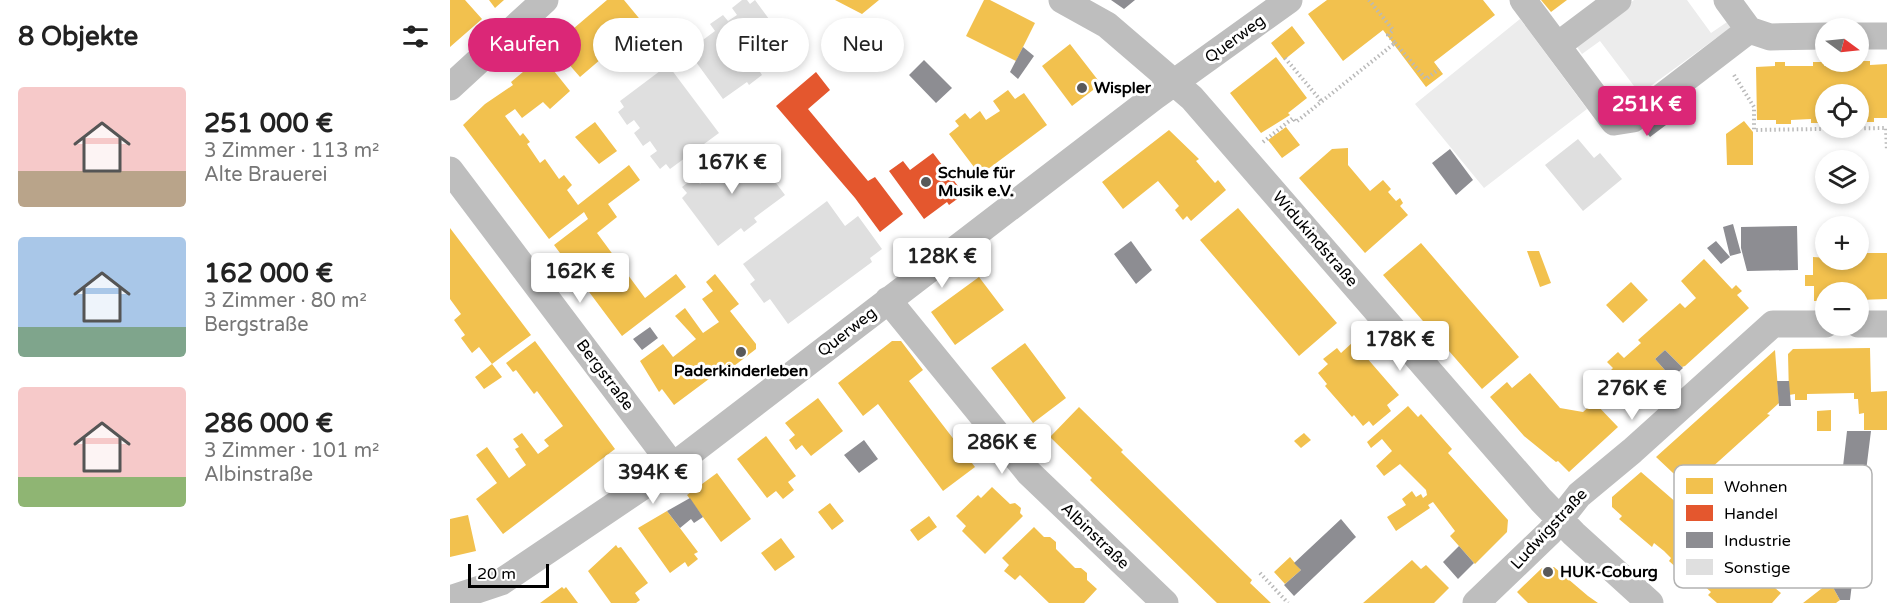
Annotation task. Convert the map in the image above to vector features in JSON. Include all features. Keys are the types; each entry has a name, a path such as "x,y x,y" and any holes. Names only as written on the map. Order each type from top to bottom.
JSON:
{"street":[{"path":"450,87 545,0"},
{"name":"Widukindstraße","path":"1062,0 1107,25 1176,82 1244,157 1541,500 1650,603"},
{"name":"Querweg","path":"450,599 486,596 501,582 673,466 1176,82 1289,0"},
{"path":"1523,0 1614,122 1633,119 1749,30"},
{"path":"1558,45 1618,0"},
{"path":"1727,0 1749,30 1770,37 1815,36"},
{"path":"1869,36 1887,36"},
{"name":"Bergstraße","path":"450,170 673,466"},
{"name":"Albinstraße","path":"888,300 1029,473 1166,603"},
{"name":"Ludwigstraße","path":"1476,603 1550,532 1579,495 1632,451 1773,324 1815,324"},
{"path":"1869,324 1887,324"}],"path":[{"path":"1369,0 1393,30 1388,34 1395,44 1426,80 1439,69"},
{"path":"1244,157 1293,118 1296,122 1395,44"},
{"path":"1720,54 1754,107 1754,130 1886,128 1887,151"},
{"path":"1285,58 1322,102"},
{"path":"1260,573 1288,603"}],"shaded area":[{"path":"1634,0 1687,0 1711,33 1730,20 1734,25 1622,107 1616,99 1634,86 1600,41 1582,54 1575,44"},
{"path":"1520,19 1587,109 1484,188 1415,104"}],"building: Wohnen":[{"path":"450,0 465,0 481,18 468,18 468,31 450,47"},
{"path":"489,0 504,0 495,8"},
{"path":"607,0 624,0 639,18 593,18 593,66 580,77 576,72 581,72 581,22"},
{"path":"835,0 879,0 862,14"},
{"path":"984,0 990,0 1035,23 1016,61 966,36"},
{"path":"1327,0 1483,0 1495,15 1434,62 1443,74 1426,87 1383,30 1343,61 1308,14"},
{"path":"1541,0 1567,0 1551,12"},
{"path":"1292,26 1305,43 1284,60 1271,43"},
{"path":"1070,44 1101,84 1072,106 1042,66"},
{"path":"1276,57 1307,98 1288,113 1290,115 1261,133 1230,93"},
{"path":"1869,61 1870,65 1887,64 1887,118 1874,118 1874,122 1869,122 1869,84 1815,84 1815,123 1811,123 1811,119 1791,120 1791,124 1776,124 1776,120 1757,120 1756,67 1775,66 1775,62 1785,62 1785,66 1813,66 1815,62 1815,72 1869,72"},
{"path":"523,72 555,72 570,91 550,109 543,102 522,118 515,109 505,116 520,136 523,133 530,142 527,144 540,163 545,159 559,179 564,175 572,185 567,190 578,205 629,165 640,180 608,204 617,217 597,233 645,298 676,274 686,287 622,336 554,245 588,219 584,212 549,239 463,125 485,104 513,85 511,82"},
{"path":"1008,90 1015,99 1024,93 1047,125 980,175 949,134 959,126 955,121 965,113 970,119 980,111 986,120 1000,111 993,101"},
{"path":"1744,121 1753,132 1753,165 1727,165 1726,134"},
{"path":"595,122 617,151 599,164 575,137"},
{"path":"1286,127 1300,145 1282,158 1268,140"},
{"path":"1169,130 1199,159 1196,161 1215,183 1218,180 1226,190 1191,221 1187,216 1183,220 1175,210 1179,206 1158,181 1123,209 1102,182"},
{"path":"1348,148 1348,165 1370,191 1383,180 1391,189 1388,192 1396,201 1400,198 1403,203 1400,206 1408,215 1365,253 1299,178 1332,149"},
{"path":"1238,208 1337,323 1299,356 1200,240"},
{"path":"450,228 531,335 492,364 479,347 472,353 461,338 465,335 454,320 461,314 450,299"},
{"path":"1421,243 1519,357 1482,389 1383,275"},
{"path":"1527,251 1539,251 1551,283 1540,287"},
{"path":"1869,253 1887,253 1887,299 1869,300 1869,282 1815,282 1814,301 1814,286 1805,286 1805,275 1813,275 1813,257 1815,257 1815,270 1869,270"},
{"path":"1704,259 1732,289 1736,285 1742,291 1737,295 1749,308 1685,366 1682,367 1665,350 1655,359 1672,378 1638,409 1606,375 1613,368 1607,362 1618,352 1624,358 1641,343 1638,340 1680,303 1685,308 1696,298 1681,281"},
{"path":"715,274 739,304 730,311 756,344 756,349 734,366 729,364 674,405 662,389 659,392 640,361 663,344 673,357 696,339 675,316 685,308 703,333 719,322 702,299 713,291 706,282"},
{"path":"979,277 1004,310 955,345 931,312"},
{"path":"1631,282 1648,300 1623,323 1606,305"},
{"path":"535,341 615,449 503,534 476,499 497,483 476,455 487,447 509,478 526,465 515,449 519,447 513,439 522,433 538,454 549,446 544,440 563,426 537,391 534,394 516,370 513,372 506,363"},
{"path":"892,341 901,341 923,370 909,381 975,467 943,491 878,404 863,416 838,383"},
{"path":"1353,342 1399,395 1387,405 1391,411 1373,426 1369,421 1363,426 1354,415 1352,417 1325,386 1327,384 1318,373 1328,364 1323,359 1337,348 1341,353"},
{"path":"1025,343 1066,398 1033,423 991,368"},
{"path":"1870,348 1871,392 1887,391 1887,430 1864,430 1864,413 1859,414 1858,399 1854,399 1854,393 1807,394 1807,400 1795,400 1795,394 1789,395 1788,354 1793,349"},
{"path":"1775,350 1779,403 1767,414 1770,415 1715,465 1674,465 1674,474 1656,457"},
{"path":"492,364 502,377 484,389 475,377"},
{"path":"1530,373 1560,408 1583,412 1594,402 1618,427 1569,472 1524,436 1490,397 1507,382 1512,388"},
{"path":"818,398 843,431 811,456 802,445 796,450 789,440 795,435 785,423"},
{"path":"1408,406 1418,417 1421,414 1452,449 1448,453 1508,520 1507,532 1475,564 1450,536 1455,531 1433,502 1428,505 1430,508 1396,531 1387,517 1406,505 1402,499 1412,491 1416,497 1421,494 1423,498 1427,495 1426,490 1400,464 1384,476 1376,466 1392,451 1382,439 1371,448 1367,442"},
{"path":"1079,407 1123,450 1121,452 1252,580 1250,583 1271,603 1217,603 1090,480 1092,478 1050,437"},
{"path":"1831,410 1831,431 1817,431 1817,411"},
{"path":"1304,433 1311,440 1301,448 1294,441"},
{"path":"766,436 796,476 788,482 794,490 783,499 776,491 767,498 737,459"},
{"path":"1641,472 1674,501 1674,566 1669,561 1671,558 1664,551 1654,543 1652,547 1619,519 1622,516 1612,507 1612,497"},
{"path":"717,473 751,519 721,542 687,495"},
{"path":"992,487 1010,504 1015,503 1021,508 1020,513 1023,516 985,554 962,531 966,526 956,516 978,495 981,498"},
{"path":"830,503 844,521 832,530 818,512"},
{"path":"667,511 698,552 694,554 698,559 688,567 685,562 670,573 638,528"},
{"path":"468,515 476,551 450,557 450,519"},
{"path":"929,516 937,527 918,541 910,530"},
{"path":"1034,527 1044,537 1050,537 1056,542 1056,549 1075,568 1081,568 1087,573 1087,580 1097,589 1084,603 1049,603 1020,575 1015,580 1004,571 1009,565 1002,558"},
{"path":"781,538 795,557 775,571 761,553"},
{"path":"616,545 618,548 621,547 648,583 635,593 640,600 636,603 611,603 588,571"},
{"path":"1290,557 1301,570 1285,584 1274,572"},
{"path":"1412,560 1421,569 1426,565 1449,588 1434,603 1363,603"},
{"path":"1554,567 1598,603 1528,603 1517,592 1542,568"},
{"path":"562,587 564,589 566,587 578,603 540,603"},
{"path":"1706,588 1775,588 1781,593 1772,603 1717,603 1708,595 1711,592"},
{"path":"1822,588 1833,588 1840,600 1836,603 1803,603"}],"building: Handel":[{"path":"816,72 830,90 808,109 868,181 875,177 903,214 880,232 855,198 776,106"},
{"name":"Schule für Musik e.V.","path":"933,153 964,194 949,205 947,202 924,219 889,171 903,161 910,170"}],"building: Industrie":[{"path":"1111,0 1135,0 1124,9"},
{"path":"1023,47 1034,56 1018,79 1010,72"},
{"path":"924,60 952,88 936,103 909,75"},
{"path":"1661,110 1670,122 1650,137 1641,126"},
{"path":"1450,149 1473,180 1456,195 1432,163"},
{"path":"1733,224 1741,253 1730,256 1723,227"},
{"path":"1797,226 1798,270 1747,271 1741,248 1741,227"},
{"path":"1131,241 1152,270 1136,284 1114,254"},
{"path":"1716,241 1730,257 1721,264 1707,248"},
{"path":"650,327 658,338 642,350 633,339"},
{"path":"1665,350 1683,368 1672,378 1655,359"},
{"path":"1777,381 1789,381 1791,406 1779,406"},
{"path":"1847,431 1871,431 1867,465 1843,465"},
{"path":"864,440 878,459 859,473 844,455"},
{"path":"690,498 703,517 694,523 691,519 680,528 667,511"},
{"path":"1341,519 1356,537 1294,596 1284,585 1301,570 1294,563"},
{"path":"1459,546 1474,563 1458,579 1443,562"},
{"path":"1833,588 1851,588 1850,600 1840,600"}],"building: Sonstige":[{"path":"742,0 747,0 750,4 755,0 768,18 732,18 737,15 732,8"},
{"path":"716,20 716,72 760,72 762,75 749,85 747,82 723,99 703,72 704,39 715,31 710,24"},
{"path":"659,72 673,72 719,133 670,169 666,164 660,169 650,156 657,151 650,141 643,146 634,133 640,128 634,120 627,125 618,112 624,107 620,101"},
{"path":"1578,139 1594,158 1600,153 1622,179 1583,211 1545,165"},
{"path":"739,144 744,151 749,147 785,195 754,218 757,222 744,232 741,228 718,246 682,198 687,193 682,187 695,177 700,184 709,177 704,171 717,161 722,167 731,161 726,154"},
{"path":"827,201 845,226 858,216 882,249 870,258 872,262 788,324 770,299 764,303 750,284 755,280 743,264"}],"place":[{"name":"Wispler","path":"1082,88"},
{"name":"Schule für Musik e.V.","path":"926,182"},
{"name":"Paderkinderleben","path":"741,352"},
{"name":"HUK-Coburg","path":"1548,572"}]}
